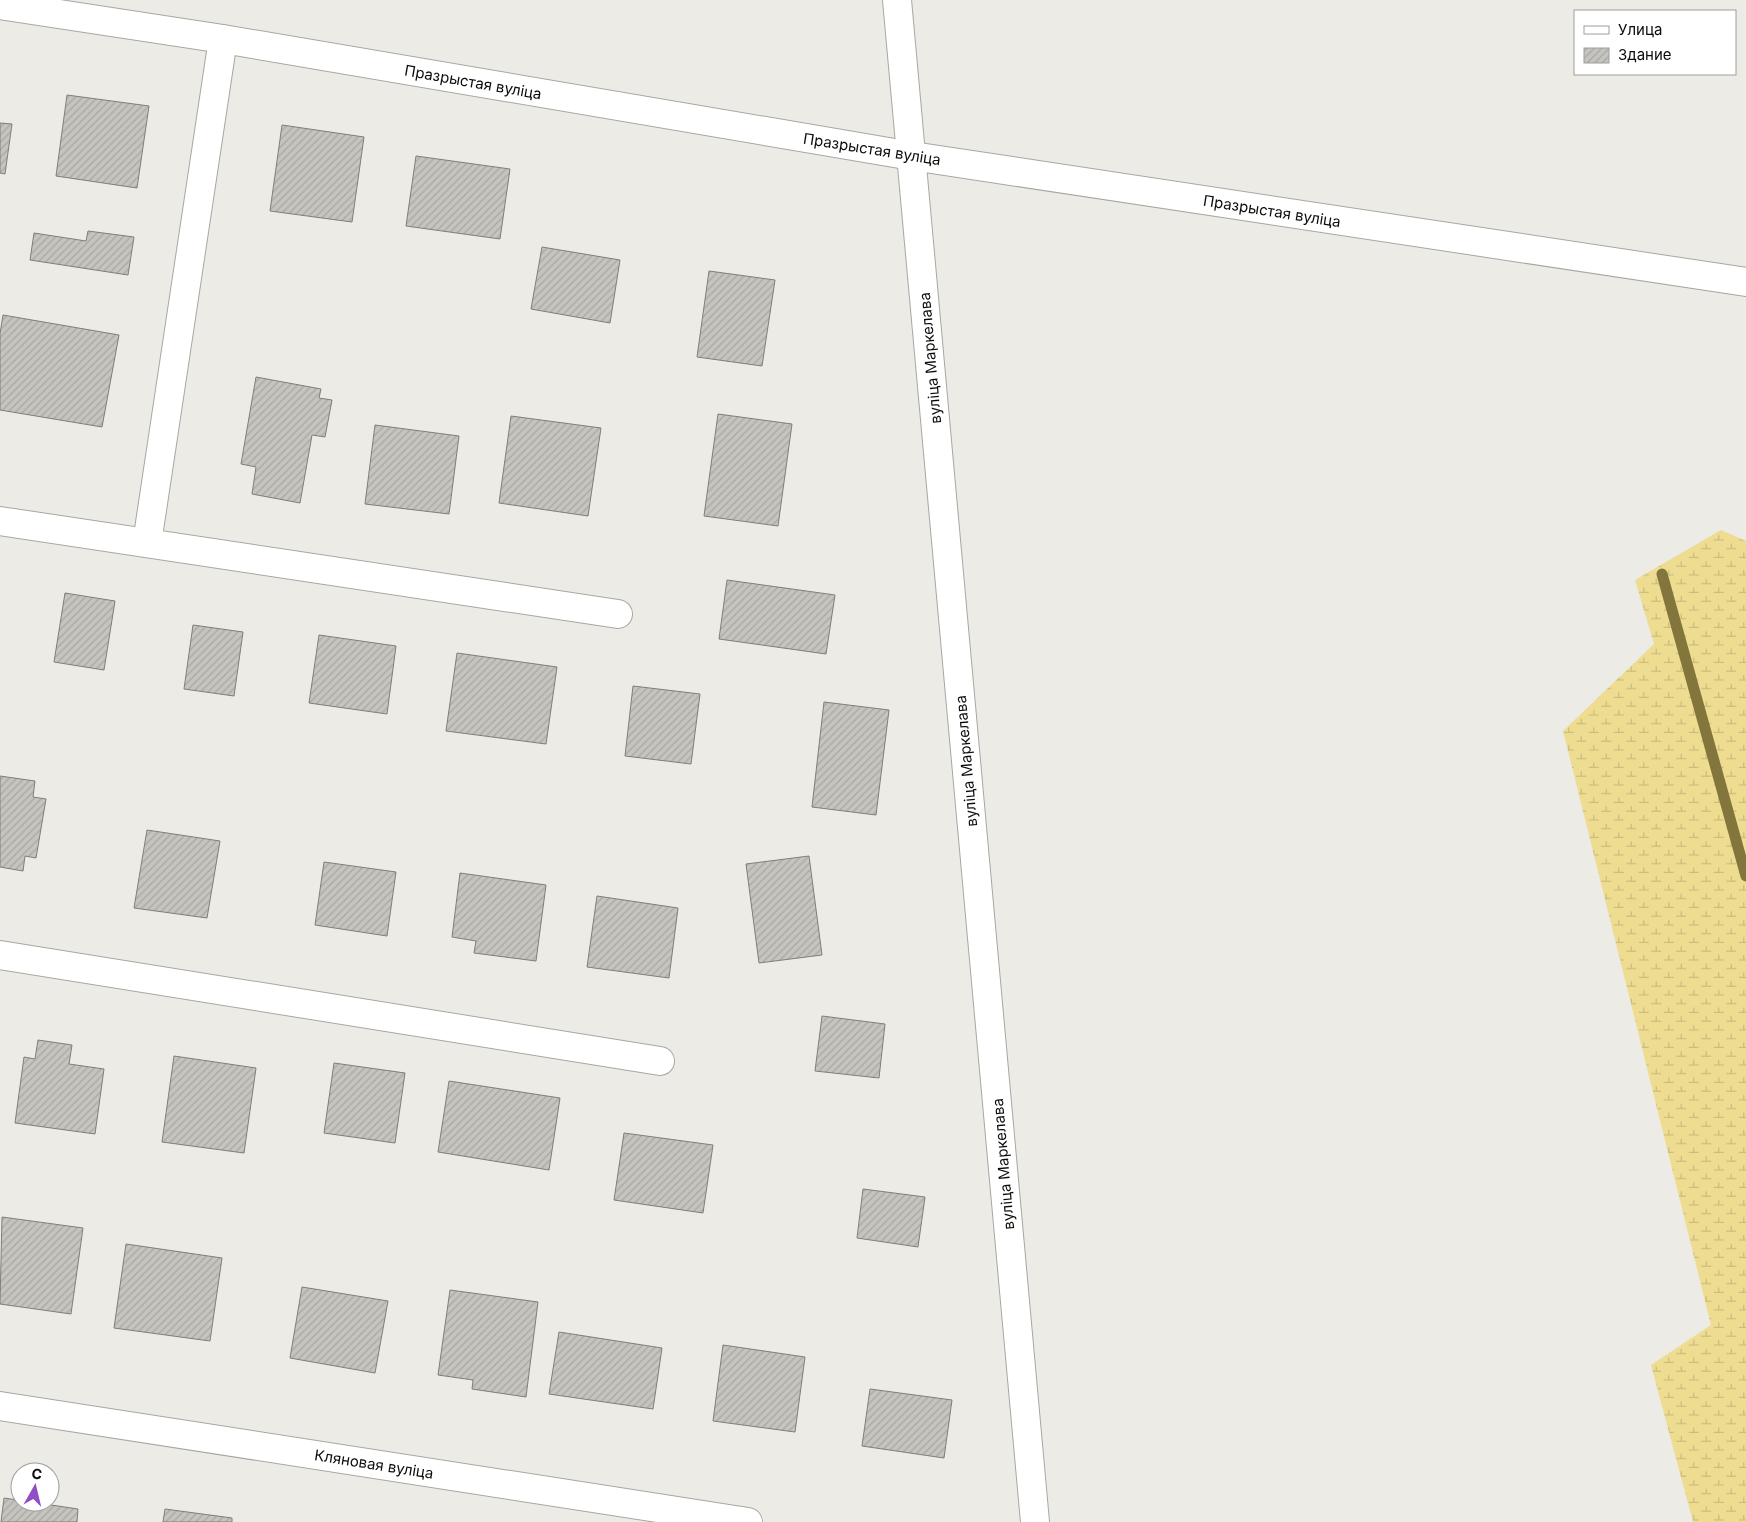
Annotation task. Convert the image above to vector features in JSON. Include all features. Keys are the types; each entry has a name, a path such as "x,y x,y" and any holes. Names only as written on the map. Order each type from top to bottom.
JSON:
{"street":[{"name":"вуліца Маркелава","path":"897,0 1035,1522"},
{"name":"Празрыстая вуліца","path":"0,6 223,39 912,156 1746,282"},
{"path":"147,543 223,39"},
{"path":"0,521 618,614"},
{"path":"0,956 660,1061"},
{"name":"Кляновая вуліца","path":"0,1406 748,1522"}],"green space":[{"path":"1721,530 1746,541 1746,1522 1693,1522 1651,1365 1711,1325 1563,731 1654,644 1635,580"}],"building":[{"path":"67,95 149,106 137,188 56,176"},
{"path":"0,123 12,124 5,174 0,173"},
{"path":"282,125 364,137 352,222 270,211"},
{"path":"416,156 510,169 500,239 406,226"},
{"path":"88,231 134,237 128,275 30,260 34,233 86,241"},
{"path":"542,247 620,260 610,323 531,309"},
{"path":"709,271 775,280 762,366 697,357"},
{"path":"3,315 119,335 102,427 0,410 0,334"},
{"path":"256,377 321,389 319,398 332,400 325,437 312,435 300,503 252,494 256,467 241,464"},
{"path":"718,414 792,424 778,526 704,516"},
{"path":"511,416 601,428 588,516 499,503"},
{"path":"375,425 459,436 449,514 365,504"},
{"path":"727,580 835,595 826,654 719,639"},
{"path":"65,593 115,601 104,670 54,662"},
{"path":"193,625 243,632 234,696 184,689"},
{"path":"319,635 396,646 387,714 309,703"},
{"path":"457,653 557,667 546,744 446,731"},
{"path":"633,686 700,694 691,764 625,756"},
{"path":"824,702 889,710 876,815 812,807"},
{"path":"0,776 35,781 33,797 46,799 36,858 25,856 23,871 0,867"},
{"path":"147,830 220,841 207,918 134,908"},
{"path":"809,856 822,955 759,963 746,864"},
{"path":"324,862 396,872 387,936 315,925"},
{"path":"460,873 546,885 536,961 474,953 476,941 452,937"},
{"path":"597,896 678,908 669,978 587,967"},
{"path":"822,1016 885,1024 879,1078 815,1071"},
{"path":"38,1040 72,1045 69,1064 104,1069 95,1134 15,1123 24,1057 35,1059"},
{"path":"174,1056 256,1068 244,1153 162,1142"},
{"path":"334,1063 405,1073 395,1143 324,1133"},
{"path":"449,1081 560,1098 549,1170 438,1152"},
{"path":"624,1133 713,1145 703,1213 614,1200"},
{"path":"863,1189 925,1197 918,1247 857,1238"},
{"path":"2,1217 83,1228 71,1314 0,1304"},
{"path":"126,1244 222,1258 210,1341 114,1328"},
{"path":"302,1287 388,1301 375,1373 290,1358"},
{"path":"450,1290 538,1302 526,1397 472,1389 473,1380 438,1375"},
{"path":"559,1332 662,1348 653,1409 549,1394"},
{"path":"723,1345 805,1357 795,1432 713,1421"},
{"path":"870,1389 952,1400 944,1458 862,1446"},
{"path":"4,1498 10,1499 10,1512 60,1512 60,1506 78,1509 77,1522 1,1522"},
{"path":"165,1509 232,1518 232,1522 163,1522"}],"waterway":[{"path":"1662,574 1746,876"}]}
